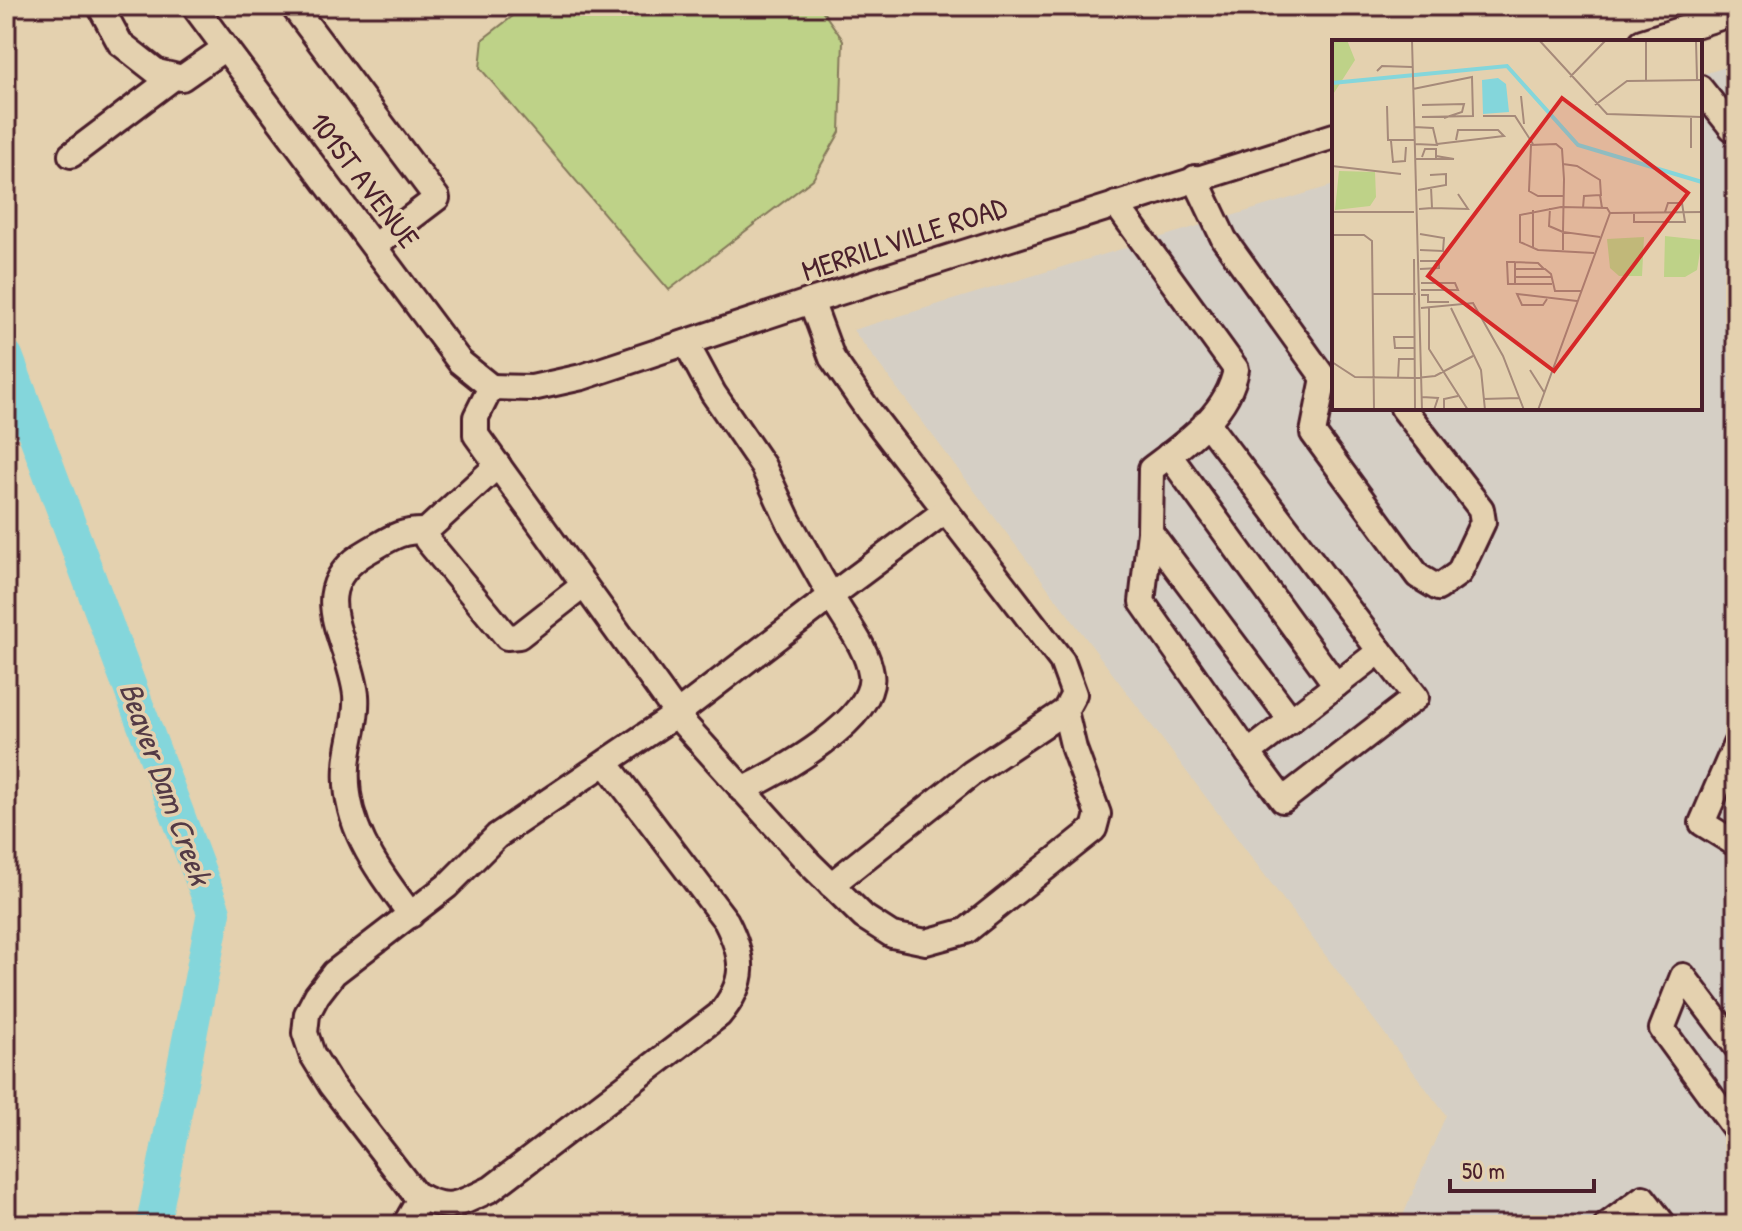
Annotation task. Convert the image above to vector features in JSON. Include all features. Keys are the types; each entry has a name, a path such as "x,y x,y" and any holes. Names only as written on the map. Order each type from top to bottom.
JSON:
{"street":[{"path":"100,6 120,43 157,72 182,78 225,48"},
{"name":"101ST AVENUE","path":"194,6 460,362 491,387"},
{"path":"293,6 437,198 374,246"},
{"path":"1668,38 1736,12"},
{"path":"71,155 174,77"},
{"path":"1702,90 1732,128"},
{"name":"MERRILLVILLE ROAD","path":"491,387 532,388 557,383 1332,137"},
{"path":"1195,178 1224,239 1329,376 1313,433 1418,576 1438,588 1459,573 1483,522 1481,509 1405,410"},
{"path":"1116,204 1236,369 1224,400 1201,428 1151,469 1150,532 1142,602 1283,800 1416,697 1201,428"},
{"path":"811,301 832,358 868,410 1062,661 1074,694 1065,711 972,773 831,885"},
{"path":"686,343 713,393 763,466 789,522 866,658 872,676 870,695 859,711 808,752 742,790"},
{"path":"491,387 476,417 476,435 677,714 742,790 831,885 864,917 892,935 926,942 966,931 1094,829 1098,814 1074,749 1065,711"},
{"path":"1169,455 1336,685"},
{"path":"411,915 371,858 352,820 347,795 347,767 357,702 354,676 337,631 332,607 335,588 345,569 358,556 406,530 426,531 498,465"},
{"path":"606,763 726,921 739,946 741,976 732,1000 719,1015 491,1189 458,1204 434,1205 415,1194 331,1085 312,1054 305,1033 307,1014 317,995 334,973 447,886 497,836 677,714 945,511"},
{"path":"426,531 427,540 507,637 519,636 584,585"},
{"path":"1150,532 1291,720"},
{"path":"1248,753 1380,651"},
{"path":"1736,744 1702,823 1736,844"},
{"path":"1734,1039 1683,976 1662,1029 1736,1130"},
{"path":"405,1225 421,1197"},
{"path":"1607,1225 1643,1198 1664,1225"}],"shaded area":[{"path":"1736,64 1736,1225 1399,1225 1446,1115 853,330 1332,186 1332,410 1702,410 1702,74"}],"green space":[{"path":"526,6 819,6 843,40 840,132 813,179 669,290 480,68 483,39"}],"waterway":[{"name":"Beaver Dam Creek","path":"6,356 214,912 153,1225"}]}
